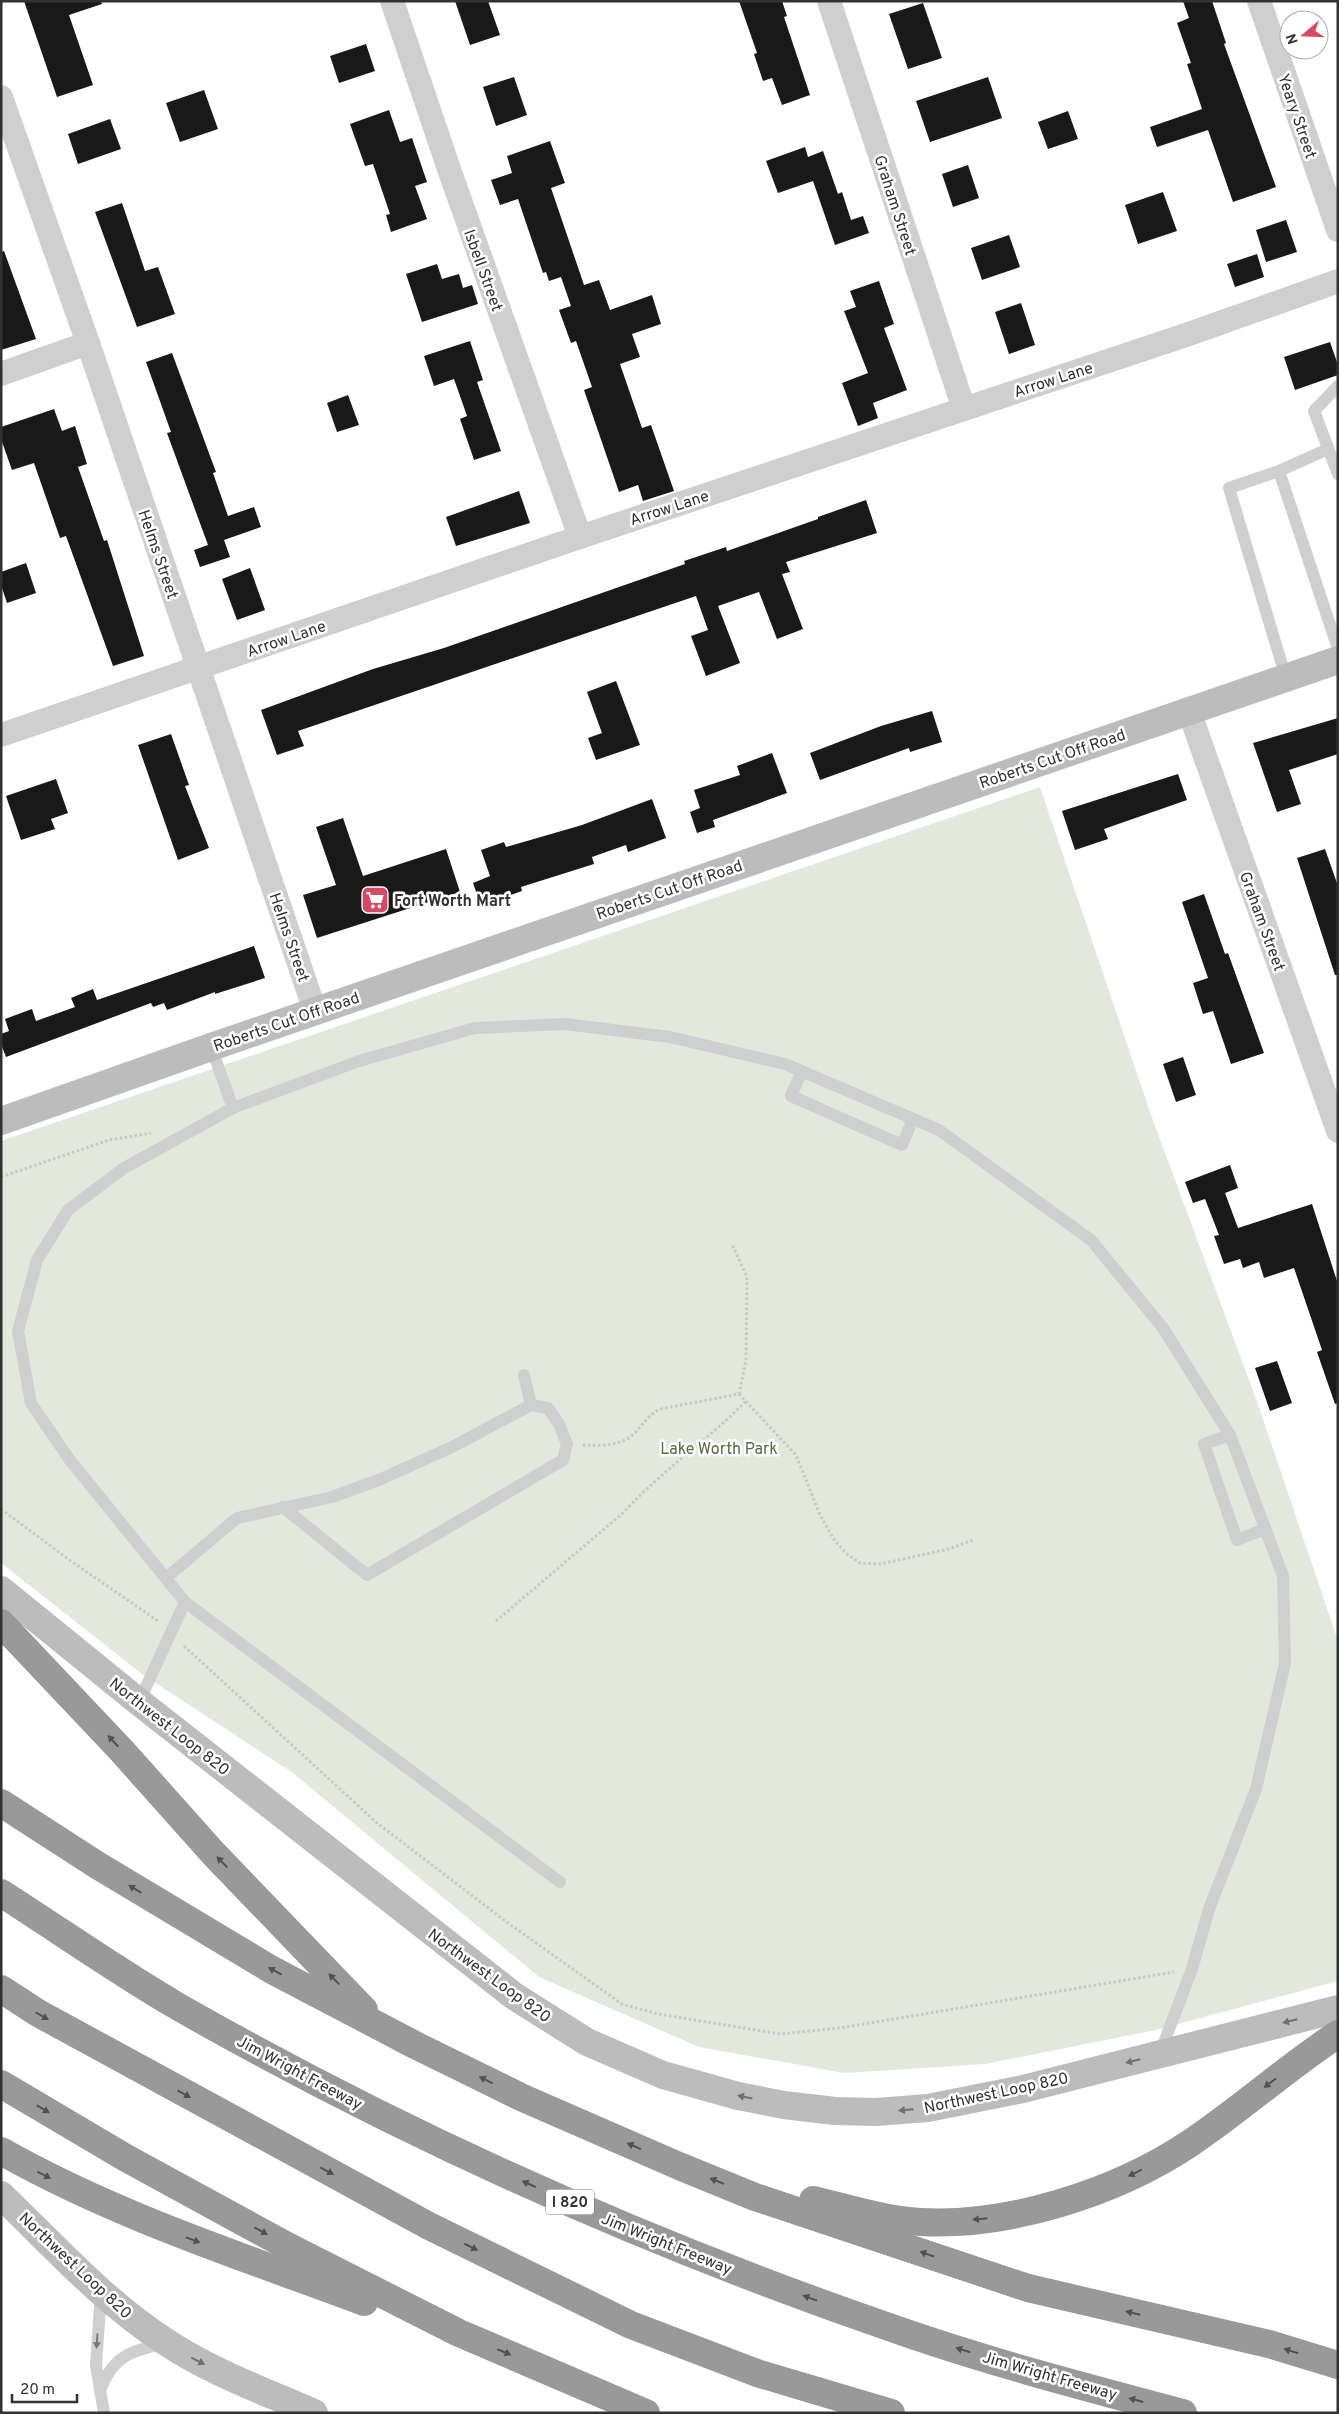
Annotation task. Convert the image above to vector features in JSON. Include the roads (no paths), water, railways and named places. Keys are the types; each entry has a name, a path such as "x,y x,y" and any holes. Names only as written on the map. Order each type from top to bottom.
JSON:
{"highway":[{"path":"1,1623 122,1751 213,1853 380,2027"},
{"path":"1,1803 191,1923 272,1970 380,2027 523,2098 755,2197 1028,2288 1269,2344 1338,2365"},
{"name":"Jim Wright Freeway","path":"1,1893 175,2005 391,2121 572,2203 687,2253 891,2328 1074,2384 1183,2413"},
{"path":"1,1989 38,2014 429,2226 630,2325 757,2373 891,2413"},
{"path":"755,2197 812,2200 920,2222 991,2218 1085,2196 1135,2174 1188,2145 1338,2034"},
{"path":"1,2084 126,2158 264,2233 459,2333 646,2413"},
{"path":"1,2151 88,2197 159,2227 418,2322 459,2333"}],"main road":[{"name":"Roberts Cut Off Road","path":"1,1121 211,1046 1338,660"},
{"name":"Northwest Loop 820","path":"1,1590 139,1702 514,1996 587,2042 663,2075 738,2096 784,2105 835,2111 876,2112 928,2108 972,2100 1338,2009"},
{"name":"Northwest Loop 820","path":"1,2195 100,2292 166,2342 209,2367 314,2413"}],"street":[{"name":"Isbell Street","path":"392,1 450,172 580,537"},
{"name":"Graham Street","path":"829,1 964,409"},
{"name":"Yeary Street","path":"1259,1 1338,230"},
{"name":"Helms Street","path":"1,97 88,343 315,1011"},
{"name":"Arrow Lane","path":"1,735 580,537 1186,335 1338,281"},
{"path":"1,374 88,343"},
{"name":"Graham Street","path":"1189,711 1338,1131"}],"lane":[{"path":"1338,386 1314,411 1338,474"},
{"path":"1286,678 1229,488 1279,471 1328,449"},
{"path":"1279,471 1338,649"},
{"path":"560,1882 185,1602 69,1460 31,1403 18,1331 36,1260 68,1210 124,1168 233,1108 359,1061 475,1028 565,1024 670,1037 784,1064 914,1119 939,1130 1091,1240 1163,1328 1230,1435 1283,1576 1285,1662 1256,1789 1209,1909 1192,1969 1160,2054"},
{"path":"211,1046 233,1108"},
{"path":"802,1071 791,1096 902,1145 914,1119"},
{"path":"524,1375 531,1405"},
{"path":"166,1578 238,1518 283,1507 332,1497 381,1479 452,1447 531,1405 548,1408 559,1424 567,1444 563,1460 367,1575 283,1507"},
{"path":"1230,1435 1204,1444 1237,1540 1265,1529"},
{"path":"139,1702 185,1602"},
{"path":"100,2292 96,2365 104,2413"},
{"path":"100,2394 106,2377 117,2360 136,2350 166,2342"}],"place":[{"name":"Fort Worth Mart","path":"375,900"}],"park label":[{"name":"Lake Worth Park","path":"719,1448"}]}
